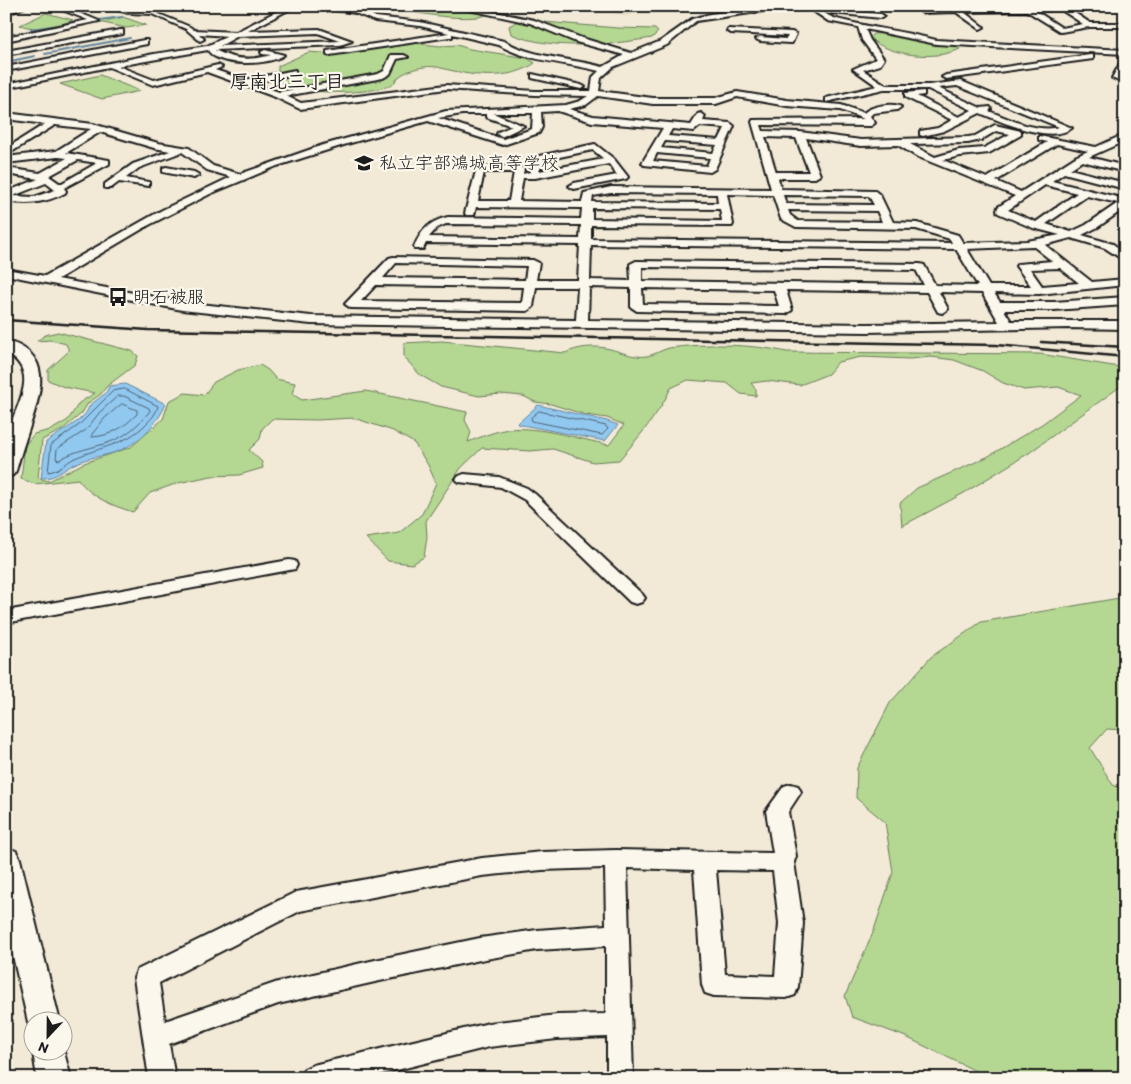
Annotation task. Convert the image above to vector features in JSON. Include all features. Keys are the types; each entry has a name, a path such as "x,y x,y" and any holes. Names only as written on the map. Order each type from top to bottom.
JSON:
{"main road":[{"path":"6,346 27,361 34,375 32,398 6,471"},
{"path":"6,859 42,1012"},
{"path":"51,1062 54,1078"}],"street":[{"path":"6,13 24,6"},
{"path":"7,40 96,21 55,6"},
{"path":"109,6 128,11 155,9 162,18 179,24 192,32 211,49 235,61 262,61 280,54 211,49"},
{"path":"211,49 293,6"},
{"path":"314,6 350,10 380,20 420,24 464,33 551,60 579,63 604,70"},
{"path":"364,14 393,6"},
{"path":"454,6 532,21 579,40 632,55"},
{"path":"47,280 147,222 240,177 330,146 428,118 458,112 560,108 583,104 592,98 595,90 593,76 614,62 664,43 694,20 710,16 795,6"},
{"path":"809,6 817,10 825,18 936,42 1123,52"},
{"path":"839,6 868,9"},
{"path":"923,11 956,8 1110,6"},
{"path":"956,8 980,27"},
{"path":"1024,8 1061,30 1089,25 1125,25"},
{"path":"1062,8 1089,25"},
{"path":"73,12 88,9"},
{"path":"817,10 881,16"},
{"path":"738,13 755,21"},
{"path":"1079,18 1098,17"},
{"path":"84,24 130,34"},
{"path":"256,25 298,29 299,45"},
{"path":"733,27 792,34 789,41 760,39"},
{"path":"861,27 866,40 880,59 877,63 857,69 882,85 933,89 980,110 1030,128 1058,132 1068,128 958,83 933,89 908,95 958,120"},
{"path":"19,44 102,28"},
{"path":"756,46 764,31"},
{"path":"6,54 120,32"},
{"path":"6,86 166,54 211,49 340,43 348,41 319,32 237,34 192,32"},
{"path":"262,46 268,33"},
{"path":"262,46 335,53 432,36 464,33"},
{"path":"6,61 135,36 147,43 6,69"},
{"path":"7,40 30,49 74,72"},
{"path":"6,77 155,48 176,58"},
{"path":"829,100 861,93 882,85 1123,52"},
{"path":"110,65 123,71 153,83 222,66 191,55 123,71"},
{"path":"278,95 336,86 341,82 380,76 387,72 394,57 404,57"},
{"path":"1125,62 1116,78 1125,82"},
{"path":"208,70 278,95 300,106 442,88 535,93 595,90"},
{"path":"138,77 155,72"},
{"path":"244,83 292,72"},
{"path":"272,76 310,90"},
{"path":"535,76 653,102 669,100 701,102 726,99"},
{"path":"560,108 592,119 694,128 705,112 737,94 803,105 841,108 868,119 877,135 935,133 980,110 1009,105"},
{"path":"653,102 651,110 668,111"},
{"path":"868,119 870,112 897,107"},
{"path":"465,126 503,142 536,131 538,127 537,109"},
{"path":"481,110 483,113 520,126 490,138"},
{"path":"6,116 100,129 157,146 190,152 210,168 240,177"},
{"path":"428,118 452,126 465,126 500,118"},
{"path":"6,127 20,119"},
{"path":"868,119 838,122 756,122 785,217 796,224 918,226 954,237 1008,326"},
{"path":"13,148 53,122"},
{"path":"838,122 848,142"},
{"path":"669,126 646,163 710,169 730,126 697,123"},
{"path":"58,132 71,124"},
{"path":"760,134 800,135 848,142 901,143 973,139 995,128 1098,150"},
{"path":"58,154 88,134 100,129"},
{"path":"934,160 959,153 986,152 1018,133"},
{"path":"773,174 815,175 800,135"},
{"path":"661,138 723,143"},
{"path":"1122,252 1109,246 1037,226 1002,212 1002,210 1080,158 1124,138"},
{"path":"988,182 1056,141"},
{"path":"901,143 934,160 1023,196"},
{"path":"535,175 534,170 542,158 595,148 611,161 623,177 570,185 583,188 590,194"},
{"path":"108,186 136,166 180,150"},
{"path":"654,150 717,156"},
{"path":"6,160 58,154 106,162 58,188"},
{"path":"9,171 44,155"},
{"path":"9,171 45,177 61,191 44,200 29,202 7,198 7,195 45,177 77,157"},
{"path":"1080,158 1123,168"},
{"path":"518,177 611,161"},
{"path":"166,170 191,177 210,168"},
{"path":"468,220 480,169 519,169 514,204"},
{"path":"1063,170 1125,186"},
{"path":"535,175 550,181"},
{"path":"117,179 146,184"},
{"path":"1044,182 1125,202"},
{"path":"590,194 611,190 871,193 874,194 889,226"},
{"path":"414,261 428,228 448,220 728,224 721,191"},
{"path":"1037,226 1085,192"},
{"path":"582,323 587,205 588,195 590,194"},
{"path":"422,240 961,246 1037,244 1070,235 1100,221 1125,202"},
{"path":"472,204 723,206"},
{"path":"782,207 880,208"},
{"path":"768,244 777,265 783,286 786,310 637,307 636,264 777,265 920,267 942,308"},
{"path":"1037,244 1090,286"},
{"path":"393,260 533,263 528,307 351,304 373,281 393,260"},
{"path":"1039,290 1022,266 1063,264"},
{"path":"6,272 182,306 311,320 867,328 1125,325"},
{"path":"373,281 985,290 1039,290 1125,282"},
{"path":"995,306 1054,306 1125,301"},
{"path":"464,479 507,483 516,487 636,598"},
{"path":"6,617 289,565"},
{"path":"704,862 714,985 786,987 791,923 783,862 785,856 777,811 792,792"},
{"path":"162,1078 146,978 296,902 482,867 542,861 616,859 783,862"},
{"path":"616,859 620,1078"},
{"path":"155,1037 278,993 365,973 480,948 537,940 617,935"},
{"path":"313,1078 489,1035 557,1028 619,1025"}],"shaded area":[{"path":"584,6 689,6 687,10 678,13 657,14 640,12 625,16"}],"green space":[{"path":"382,6 502,6 485,16 467,18 430,15"},
{"path":"46,13 73,20 60,25 46,27 32,28 20,25"},
{"path":"123,17 146,25 126,28 99,22"},
{"path":"531,21 655,29 658,32 652,38 617,43 581,45 545,43 511,34 509,26 516,22"},
{"path":"885,33 946,41 960,49 938,55 913,55 889,49 869,38 873,34"},
{"path":"414,43 440,46 457,45 470,49 527,58 535,63 517,72 496,75 474,75 436,67 421,67 403,74 391,85 378,89 348,92 301,89 288,85 278,79 278,66 309,52 333,54"},
{"path":"100,75 140,91 102,99 60,84"},
{"path":"58,332 132,351 138,356 135,365 88,403 82,413 62,430 42,440 38,478 49,481 84,463 131,447 163,419 169,401 185,393 204,395 214,382 238,370 260,365 268,370 276,379 295,383 292,394 302,400 366,391 467,412 465,420 471,432 468,442 488,434 509,429 533,429 609,445 624,425 607,418 586,415 551,404 535,402 523,396 501,394 479,396 441,387 420,375 404,357 404,343 442,341 565,353 581,348 598,347 642,356 669,348 712,345 759,347 787,352 1040,354 1125,368 1125,383 1029,453 964,493 902,526 900,503 917,488 987,457 1042,424 1081,395 1058,387 1024,390 1003,383 983,371 954,360 931,357 910,359 861,357 838,362 828,374 800,385 767,381 751,383 756,390 756,396 741,394 727,383 688,380 671,388 654,417 619,460 593,462 553,449 530,451 482,448 461,468 426,521 427,537 424,557 412,564 388,561 366,538 399,533 422,514 436,483 428,465 414,443 393,431 354,418 317,420 272,419 262,429 260,439 249,450 262,462 263,468 239,475 211,476 178,483 150,493 133,512 102,500 83,486 78,479 35,484 21,479 25,445 34,434 51,430 68,420 79,403 95,393 64,387 48,380 48,370 69,351 66,344 51,340 37,341 45,335"},
{"path":"1125,597 1125,730 1107,729 1090,748 1113,785 1125,790 1125,1078 990,1078 906,1037 852,1017 845,996 874,930 893,872 885,822 856,798 857,768 890,703 931,657 981,622"}],"water":[{"path":"125,384 166,404 148,431 128,447 111,454 84,460 52,477 41,478 46,442 78,421 86,413 90,405 106,393 109,386"},
{"path":"538,405 618,425 605,441 517,424"}],"waterway":[{"path":"99,20 122,17"},
{"path":"61,25 73,22"},
{"path":"31,29 59,25"},
{"path":"45,54 130,38"},
{"path":"6,62 35,56"}],"railway":[{"path":"6,320 148,330 996,345 1125,357"},
{"path":"1041,342 1125,347"}],"place":[{"name":"私立宇部鴻城高等学校","path":"364,163"},
{"name":"明石被服","path":"118,297"}],"district":[{"name":"厚南北三丁目","path":"287,81"}]}
